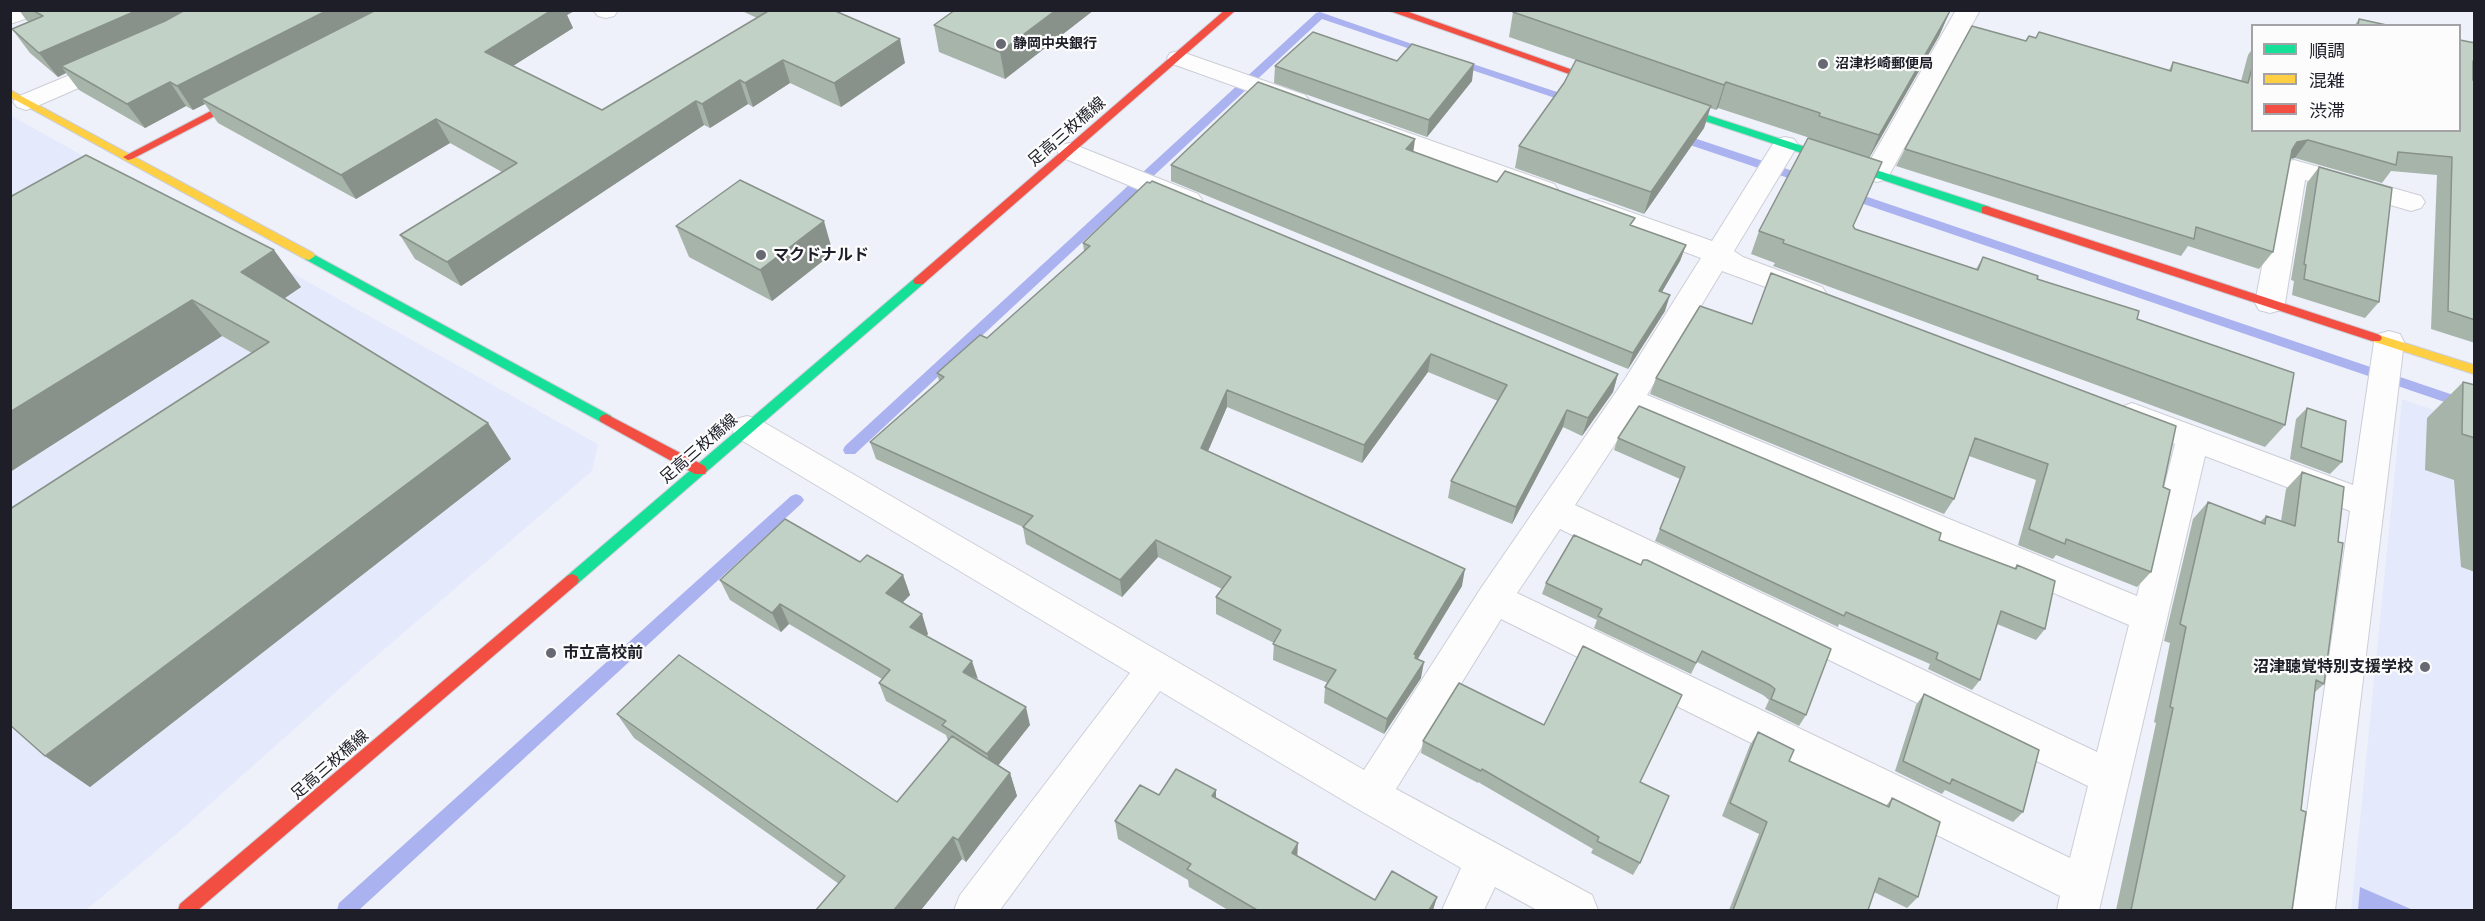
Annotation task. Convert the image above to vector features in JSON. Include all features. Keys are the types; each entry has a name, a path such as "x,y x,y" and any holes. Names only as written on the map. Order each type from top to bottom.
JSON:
{"street":[{"path":"10,17 29,10"},
{"name":"足高三枚橋線","path":"186,910 1179,58 1231,10"},
{"path":"1392,10 1628,91"},
{"path":"1876,173 1968,10"},
{"path":"18,97 130,57"},
{"path":"1179,58 1716,253 1733,264 1842,306"},
{"path":"128,157 264,87"},
{"path":"18,97 700,470"},
{"path":"1650,99 2475,370"},
{"path":"1370,795 1553,510 1626,388 1785,145"},
{"path":"1070,151 1212,210"},
{"path":"2270,303 2294,168 2411,202"},
{"path":"2314,910 2389,342"},
{"path":"1626,388 2149,616"},
{"path":"2105,405 2367,504"},
{"path":"747,428 1370,795 1577,910"},
{"path":"1494,599 2081,898 2193,438"},
{"path":"1553,510 2110,777"},
{"path":"975,910 1155,668"},
{"path":"1463,910 1486,860"}],"shaded area":[{"path":"10,115 598,444 592,471 366,665 180,831 86,910 11,910"},
{"name":"沼津聴覚特別支援学校","path":"2402,399 2474,424 2474,910 2351,910"}],"water":[{"path":"2360,887 2413,910 2358,910"}],"building":[{"path":"32,10 138,10 39,53 12,29 43,16"},
{"path":"185,10 328,10 177,86 170,82 127,104 61,66"},
{"path":"376,10 552,10 485,52 602,110 770,10 833,10 900,39 834,83 783,60 745,83 740,80 702,104 696,101 447,262 400,235 517,163 436,119 341,175 201,99"},
{"path":"955,10 1056,10 1000,52 934,25"},
{"path":"1515,10 1950,11 1879,135 1726,82 1724,85 1513,12"},
{"path":"2359,19 2382,24 2358,24"},
{"path":"1972,26 2026,41 2029,36 2036,38 2039,32 2171,71 2173,62 2248,83 2251,72 2251,132 2461,132 2461,40 2475,43 2473,80 2475,80 2475,320 2448,311 2452,157 2398,152 2396,165 2308,140 2297,142 2292,150 2273,252 2196,227 2194,239 1905,149"},
{"path":"1313,32 1397,61 1412,44 1474,64 1429,120 1275,66"},
{"path":"1576,60 1711,106 1651,192 1519,146 1564,83"},
{"path":"1258,82 1415,139 1406,149 1497,182 1505,171 1635,218 1630,225 1686,245 1659,291 1670,295 1633,353 1171,165"},
{"path":"1808,138 1882,162 1853,226 1855,229 1978,270 1983,257 2038,276 2037,279 2139,311 2137,319 2294,373 2285,425 1783,243 1784,240 1759,231"},
{"path":"86,155 274,250 241,272 488,423 45,756 10,725 10,509 269,342 192,300 10,412 10,197"},
{"path":"2319,167 2392,188 2379,302 2304,279 2306,265 2304,264"},
{"path":"740,180 824,221 760,270 676,226"},
{"path":"1152,181 1618,374 1588,418 1567,410 1516,507 1451,481 1507,385 1431,354 1364,445 1227,390 1201,448 1465,569 1414,654 1415,658 1424,662 1387,719 1325,687 1336,670 1273,644 1281,630 1216,597 1231,577 1156,540 1120,580 1023,527 1033,516 870,442 944,377 937,373 980,335 987,338 1090,246 1083,243 1147,182"},
{"path":"1771,273 2176,426 2163,487 2170,490 2151,572 2066,539 2065,544 2029,529 2048,464 1975,438 1954,499 1656,378 1700,306 1752,324"},
{"path":"2463,382 2475,385 2475,438 2462,434"},
{"path":"1639,406 1941,533 1939,540 2016,569 2017,565 2055,581 2045,629 2001,611 1980,680 1936,659 1938,653 1846,612 1844,616 1660,529 1685,467 1618,438"},
{"path":"2307,408 2346,421 2342,462 2301,447"},
{"path":"2302,472 2344,487 2338,542 2343,543 2324,684 2316,680 2301,810 2306,812 2292,910 2131,910 2173,708 2170,707 2186,627 2180,624 2208,502 2265,524 2266,516 2295,526"},
{"path":"785,519 860,562 867,555 903,575 886,593 922,614 910,627 972,661 963,672 1026,707 987,754 942,725 946,721 879,683 890,670 780,604 772,613 720,580"},
{"path":"1574,535 1641,565 1643,560 1647,560 1831,649 1806,715 1771,699 1775,689 1770,685 1702,651 1696,663 1598,616 1602,609 1546,583"},
{"path":"1583,646 1682,695 1640,782 1669,796 1640,863 1597,841 1599,837 1482,769 1481,771 1423,741 1459,683 1544,725"},
{"path":"679,655 897,802 952,736 1010,773 958,840 953,837 894,910 816,910 845,876 617,714"},
{"path":"1924,694 2039,750 2023,812 1952,779 1950,784 1903,761"},
{"path":"1758,732 1794,750 1789,761 1889,807 1892,798 1940,822 1918,897 1879,878 1868,910 1733,910 1767,822 1730,803"},
{"path":"1176,769 1216,790 1212,796 1298,843 1292,853 1375,900 1392,871 1437,897 1429,910 1257,910 1187,869 1191,864 1115,821 1140,785 1159,795"}],"waterway":[{"path":"850,450 1320,15 1429,52"},
{"path":"1455,61 1574,101"},
{"path":"1676,136 1807,180"},
{"path":"1847,194 2474,407"},
{"path":"346,910 796,500"}],"traffic: fast":[{"path":"1664,104 1986,210"},
{"path":"309,256 606,419"},
{"path":"572,580 919,281"}],"traffic: slow":[{"path":"10,93 309,256"},
{"path":"2376,338 2474,370"}],"traffic: jam":[{"path":"919,281 1231,10"},
{"path":"1392,10 1613,86"},
{"path":"128,157 251,93"},
{"path":"1986,210 2376,338"},
{"path":"606,419 700,470"},
{"path":"186,910 572,580"}],"place":[{"name":"静岡中央銀行","path":"1001,44"},
{"name":"沼津杉崎郵便局","path":"1823,64"},
{"name":"マクドナルド","path":"761,255"},
{"name":"市立高校前","path":"551,653"},
{"name":"沼津聴覚特別支援学校","path":"2425,667"}]}
